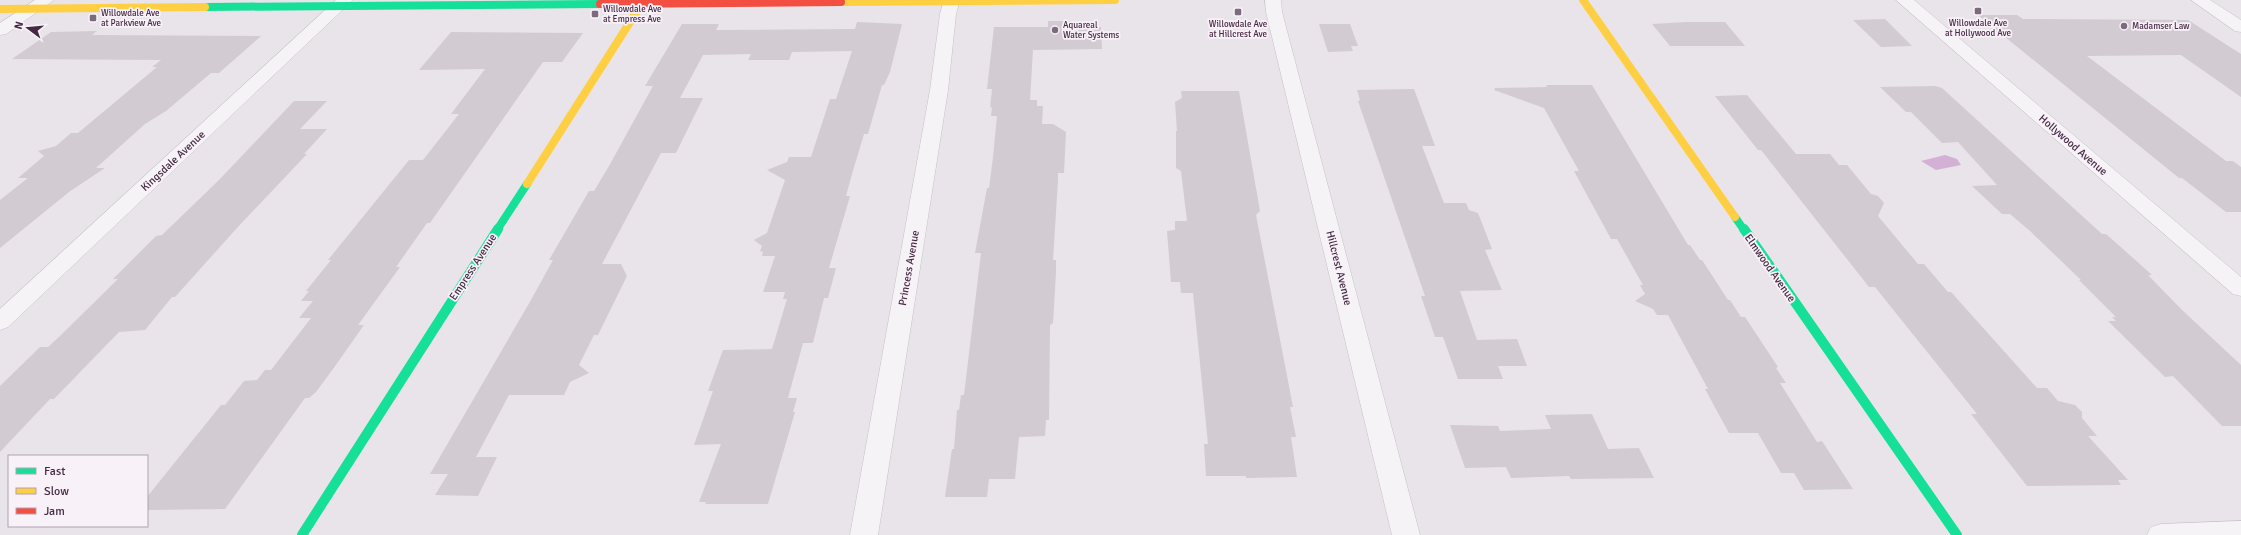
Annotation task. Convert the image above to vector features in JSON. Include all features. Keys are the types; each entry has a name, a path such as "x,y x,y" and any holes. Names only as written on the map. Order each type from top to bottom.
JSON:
{"street":[{"name":"Princess Avenue","path":"864,535 939,90 948,14 952,0"},
{"path":"0,9 39,4 1115,0"},
{"name":"Hillcrest Avenue","path":"1273,0 1274,12 1406,535"},
{"name":"Elmwood Avenue","path":"1583,0 1957,535"},
{"name":"Hollywood Avenue","path":"1904,0 2241,289"},
{"path":"2199,0 2241,27"},
{"name":"Empress Avenue","path":"302,535 643,2"},
{"name":"Kingsdale Avenue","path":"0,322 342,3"},
{"path":"0,30 39,4"},
{"path":"2161,535 2241,532"}],"shaded area":[{"path":"1945,155 1957,159 1961,165 1936,170 1921,161"}],"building":[{"path":"1978,15 2017,15 2023,19 2188,20 2241,54 2241,97 2181,55 2087,56 2226,161 2233,161 2241,167 2241,212 2226,212 2182,178 2179,178"},
{"path":"1885,19 1912,46 1881,47 1853,20"},
{"path":"1048,21 1071,21 1070,27 1101,27 1102,49 1033,50 1030,100 1037,100 1037,106 1043,106 1042,124 1053,124 1066,132 1064,173 1058,173 1053,260 1056,260 1056,272 1053,323 1050,325 1049,420 1046,420 1045,436 1019,437 1015,479 989,479 987,497 945,497 952,449 954,449 957,410 959,410 961,395 964,395 981,253 975,253 987,188 989,188 993,157 997,116 991,116 992,107 990,108 992,89 987,89 994,27 1048,27"},
{"path":"857,22 902,24 890,72 884,85 882,85 868,134 864,134 846,196 850,196 829,268 836,268 828,298 824,298 813,343 803,343 788,398 797,398 793,412 795,412 768,504 705,504 706,502 699,502 721,444 694,445 713,391 708,391 723,350 772,349 787,299 783,299 785,292 763,292 775,256 762,256 763,252 760,251 762,246 754,240 767,233 785,180 767,170 787,162 789,157 811,157 830,99 836,99 852,51 792,52 789,60 748,60 751,54 703,55 680,98 703,98 676,153 661,153 602,264 621,264 627,276 598,335 594,335 579,365 589,373 570,382 564,395 509,395 476,457 497,457 478,496 435,495 448,474 430,474 531,300 553,260 549,260 589,191 594,191 609,166 653,86 645,86 682,24 719,24 716,30 855,29"},
{"path":"1725,22 1745,46 1670,46 1652,24"},
{"path":"1319,24 1350,24 1358,46 1351,46 1353,51 1328,52"},
{"path":"97,31 92,35 261,36 219,73 211,73 166,111 145,124 96,168 105,168 69,192 0,248 0,200 28,178 18,178 44,156 38,151 56,146 71,133 78,133 157,67 152,67 161,60 12,59 51,32"},
{"path":"451,32 583,33 562,62 543,62 430,223 427,223 396,267 400,267 358,325 364,325 333,369 316,392 309,398 305,398 225,509 148,510 148,496 221,405 225,405 244,381 257,380 265,370 271,370 311,318 299,318 313,301 301,301 309,291 306,291 331,260 328,260 409,160 423,160 459,114 451,114 485,69 419,70"},
{"path":"1546,85 1592,85 1688,245 1690,245 1700,260 1702,260 1741,317 1745,317 1778,367 1776,368 1786,383 1780,383 1817,442 1822,441 1853,489 1804,490 1794,473 1781,473 1758,433 1729,433 1705,389 1708,389 1668,315 1657,315 1653,309 1635,301 1645,294 1640,285 1643,285 1617,239 1611,239 1574,171 1579,171 1544,108 1494,90 1495,88 1547,87"},
{"path":"1935,86 1942,88 2102,234 2106,234 2152,275 2148,275 2181,309 2241,365 2241,426 2222,426 2173,376 2165,377 2108,321 2116,321 2112,317 2116,317 2079,280 2081,280 2030,231 2010,214 2002,214 1972,186 1997,185 1958,142 1942,143 1911,112 1906,112 1880,87"},
{"path":"1414,89 1435,146 1422,146 1444,203 1466,203 1469,210 1478,213 1492,249 1485,250 1502,290 1460,291 1477,340 1517,339 1527,366 1498,366 1503,379 1458,379 1443,337 1435,337 1421,296 1425,296 1358,101 1360,100 1357,90"},
{"path":"1181,91 1239,91 1260,211 1256,215 1293,407 1290,407 1296,437 1291,437 1297,477 1246,478 1246,476 1206,476 1204,444 1208,444 1193,293 1181,293 1180,282 1171,282 1167,231 1175,230 1175,221 1187,221 1181,171 1176,168 1177,131 1175,102 1182,98"},
{"path":"1747,95 1796,154 1830,154 1839,165 1847,165 1871,194 1878,196 1884,203 1878,216 1918,264 1924,264 1948,292 1951,292 2037,388 2047,388 2058,401 2075,405 2082,412 2082,418 2097,436 2088,436 2128,480 2118,480 2121,485 2027,486 1971,414 1977,414 1875,287 1869,287 1761,150 1758,150 1715,96"},
{"path":"294,101 327,101 300,129 327,129 304,154 307,154 236,229 175,297 172,297 145,330 119,332 54,399 50,399 0,452 0,386 40,347 48,347 60,336 118,279 113,279 156,236 162,235 219,180"},
{"path":"1592,414 1608,449 1639,448 1654,478 1571,479 1569,476 1511,478 1506,467 1465,468 1450,425 1498,426 1500,431 1551,429 1545,415"}],"traffic: fast":[{"path":"205,7 600,4"},
{"path":"302,535 527,184"},
{"path":"1735,217 1957,535"}],"traffic: slow":[{"path":"527,184 644,0"},
{"path":"841,2 1115,0"},
{"path":"1583,0 1735,217"},
{"path":"0,9 205,7"}],"traffic: jam":[{"path":"600,4 841,2"}],"place":[{"name":"Willowdale Ave at Hollywood Ave","path":"1978,11"},
{"name":"Willowdale Ave at Hillcrest Ave","path":"1238,12"},
{"name":"Willowdale Ave at Empress Ave","path":"595,14"},
{"name":"Willowdale Ave at Parkview Ave","path":"93,18"},
{"name":"Madamser Law","path":"2124,26"},
{"name":"Aquareal Water Systems","path":"1055,30"}]}
